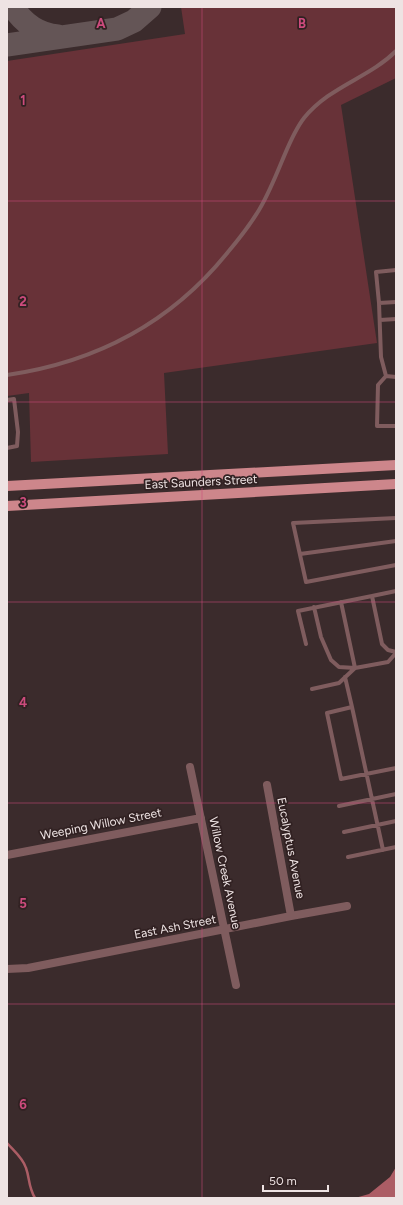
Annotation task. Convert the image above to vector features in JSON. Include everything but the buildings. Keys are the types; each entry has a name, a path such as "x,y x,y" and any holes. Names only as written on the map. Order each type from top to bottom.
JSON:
{"main road":[{"name":"East Saunders Street","path":"7,486 396,465"},
{"name":"East Saunders Street","path":"7,506 396,484"}],"street":[{"name":"Willow Creek Avenue","path":"190,767 236,985"},
{"name":"Eucalyptus Avenue","path":"267,785 291,916"},
{"name":"Weeping Willow Street","path":"7,855 200,818"},
{"name":"East Ash Street","path":"7,969 28,968 347,906"}],"lane":[{"path":"7,375 46,369 107,347 133,334 155,320 190,294 215,269 242,235 258,211 275,179 297,128 305,118 320,101 386,61 396,51"},
{"path":"386,376 382,357 376,272 396,270"},
{"path":"379,303 396,302"},
{"path":"380,320 396,318"},
{"path":"386,376 396,377"},
{"path":"386,376 378,385 377,426 396,426"},
{"path":"7,400 14,399 18,432 17,446 7,448"},
{"path":"396,518 293,523 306,582 396,565"},
{"path":"300,554 396,541"},
{"path":"306,644 298,611 396,591"},
{"path":"314,608 321,637 331,660 339,667 355,668 388,662 396,652 388,650 382,644 372,596"},
{"path":"341,602 355,668"},
{"path":"312,688 338,683 355,668"},
{"path":"345,677 383,850"},
{"path":"352,707 327,713 341,779 396,768"},
{"path":"339,806 396,794"},
{"path":"344,832 396,821"},
{"path":"348,857 396,847"}],"shaded area":[{"path":"181,7 396,7 396,78 341,105 377,343 164,373 168,454 31,462 29,393 7,396 7,61 185,34"},
{"path":"396,1167 396,1198 355,1198 369,1194 390,1177"}],"waterway":[{"path":"7,1143 25,1164 31,1190 35,1198"}],"taxiway":[{"path":"13,7 17,13 32,27 44,33 58,36"},
{"path":"7,45 117,29 134,21 150,7"}]}
